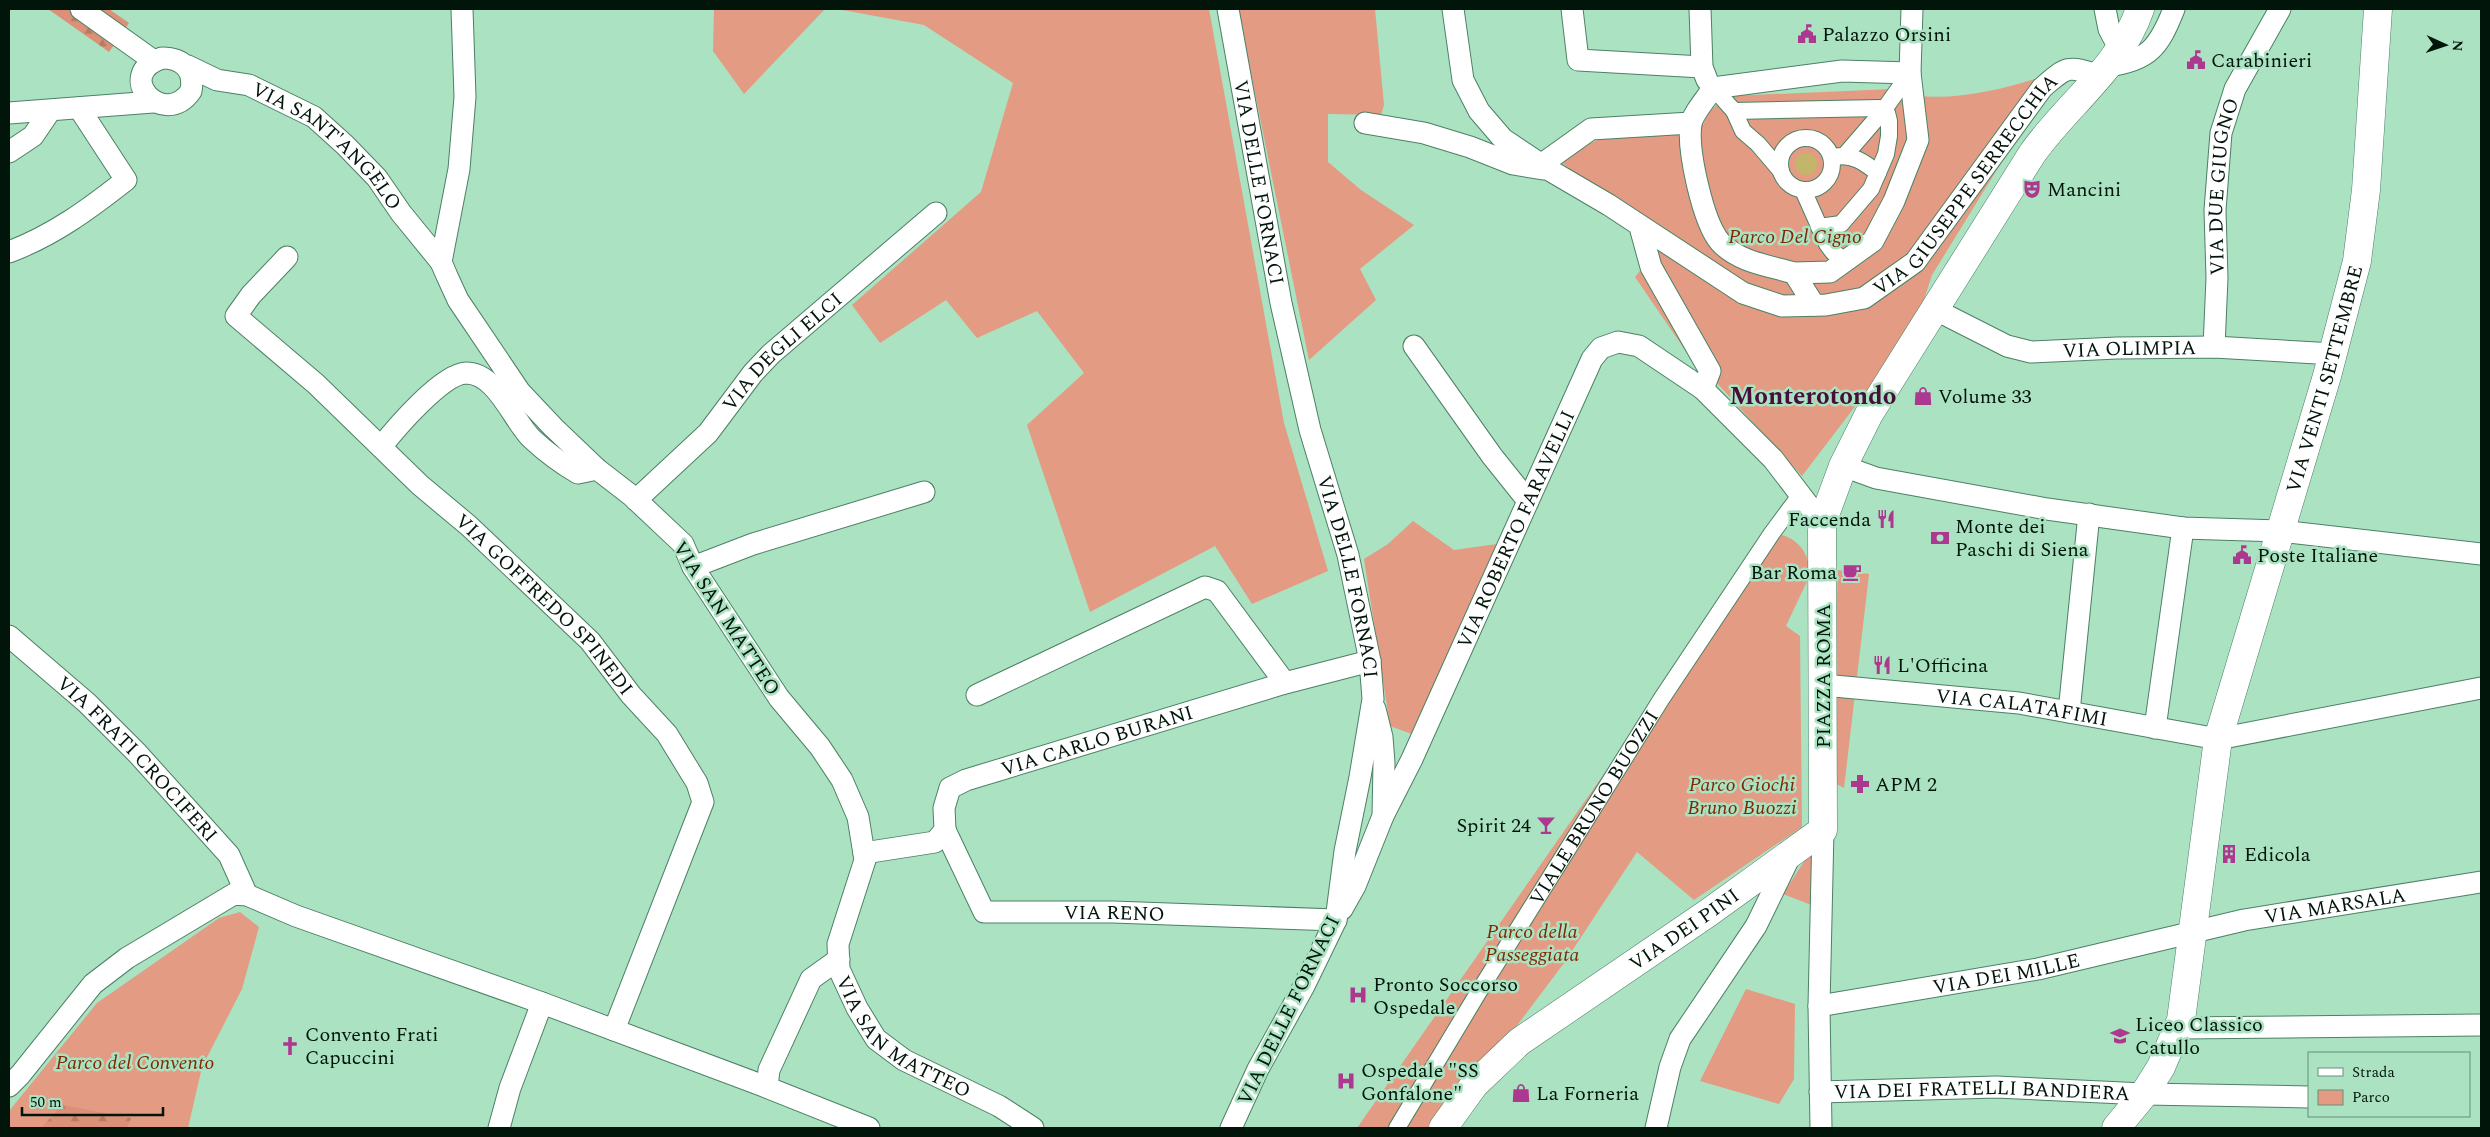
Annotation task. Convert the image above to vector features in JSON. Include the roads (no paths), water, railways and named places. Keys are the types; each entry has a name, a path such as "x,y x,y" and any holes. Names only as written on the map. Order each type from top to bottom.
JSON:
{"main road":[{"path":"1822,524 1843,466 1869,414 2039,144 2109,63 2140,9"},
{"name":"VIA VENTI SETTEMBRE","path":"2116,1128 2144,1094 2161,1067 2178,1028 2218,739 2334,354 2360,242 2378,9"},
{"name":"PIAZZA ROMA","path":"1822,524 1823,830"},
{"name":"VIA DEI PINI","path":"1443,1128 1467,1093 1491,1067 1541,1026 1708,913 1823,830"}],"street":[{"path":"82,9 148,67"},
{"path":"441,262 459,169 462,137 465,97 462,9"},
{"name":"VIA DELLE FORNACI","path":"1228,9 1281,303 1310,430 1348,555 1370,660 1373,699 1345,851 1336,920 1304,986 1258,1070 1231,1128"},
{"name":"VIA GIUSEPPE SERRECCHIA","path":"1453,9 1463,80 1478,112 1502,139 1609,205 1743,293 1782,306 1864,298 1915,262 2042,88 2060,73 2074,67 2109,63"},
{"path":"1700,9 1708,79 1691,123 1697,183 1703,209 1720,242 1744,259 1794,273 1838,267 1873,241 1894,201 1918,140 1910,72 1912,9"},
{"path":"2105,9 2109,29 2109,63 2130,63 2142,58 2156,42 2174,9"},
{"name":"VIA DUE GIUGNO","path":"2214,347 2217,278 2215,210 2221,133 2235,89 2280,9"},
{"path":"1572,10 1578,60 1708,79 1842,71 1910,72"},
{"name":"VIA SANT'ANGELO","path":"148,67 170,58 217,80 249,85 314,117 377,178 400,213 441,262"},
{"path":"188,66 193,80 188,96"},
{"path":"148,67 142,87 144,94 153,102"},
{"path":"103,106 129,90 148,67"},
{"path":"1708,79 1734,111 1743,131 1758,144 1781,171 1789,184 1803,190 1819,187 1826,181 1838,157 1882,111 1910,72"},
{"path":"9,113 153,102 172,103 220,86 249,85"},
{"path":"9,252 37,241 63,227 126,180 79,108"},
{"path":"1734,111 1879,108 1886,113 1889,121 1886,154 1871,189 1841,224 1819,227"},
{"path":"9,152 33,136 50,111"},
{"path":"1365,123 1424,133 1470,147 1513,164 1547,167 1591,129 1691,123"},
{"path":"1781,171 1780,162 1788,146 1804,138 1820,142 1838,157 1861,160 1878,173"},
{"path":"1803,190 1819,227 1833,252 1838,267"},
{"name":"VIA DEGLI ELCI","path":"636,500 708,433 742,386 771,354 936,213"},
{"path":"1640,227 1650,267 1710,371 1703,388"},
{"name":"VIA GOFFREDO SPINEDI","path":"287,256 251,295 236,316 316,384 381,447 563,613 590,641 631,694 667,734 698,783 703,802 614,1030"},
{"name":"VIA SAN MATTEO","path":"441,262 458,300 510,378 546,420 597,469 636,500 683,544 693,567 778,698 820,747 842,780 858,817 865,860 838,944 839,969 857,1008 876,1039 904,1060 999,1106 1033,1128"},
{"path":"1794,273 1814,304"},
{"name":"VIA OLIMPIA","path":"1934,309 2007,346 2031,352 2117,348 2214,347 2334,354"},
{"name":"VIA ROBERTO FARAVELLI","path":"1336,920 1355,886 1383,816 1415,751 1592,359 1601,348 1618,342 1639,346 1703,388 1773,459 1822,524"},
{"path":"1414,346 1492,456 1528,501"},
{"path":"381,447 404,419 448,380 468,373 479,376 488,382 503,398 531,438 565,466 578,473 597,469"},
{"path":"1843,466 1876,478 2047,509 2183,528 2280,531 2481,554"},
{"path":"693,567 753,544 924,492"},
{"name":"VIALE BRUNO BUOZZI","path":"1397,1128 1478,993 1662,698 1772,532 1801,494"},
{"path":"2069,712 2089,514"},
{"path":"2155,728 2183,528"},
{"path":"977,695 1205,588 1217,591 1285,683"},
{"name":"VIA FRATI CROCIFERI","path":"9,636 87,702 137,753 229,855 247,895"},
{"name":"VIA CARLO BURANI","path":"944,830 944,808 950,788 966,780 1285,683 1370,660"},
{"name":"VIA CALATAFIMI","path":"1823,685 2005,702 2218,739"},
{"path":"2218,739 2481,688"},
{"path":"1373,699 1382,737 1384,764 1383,816"},
{"path":"1382,737 1398,747 1415,751"},
{"path":"864,853 934,842 944,830"},
{"name":"VIA RENO","path":"944,830 984,912 1113,912 1336,920"},
{"path":"1821,1128 1819,1006 1823,830"},
{"path":"1656,1128 1673,1057 1680,1039 1756,926 1792,852"},
{"name":"VIA MARSALA","path":"2191,933 2244,920 2481,882"},
{"path":"13,1079 77,1000 102,976 141,949 234,894 247,895 296,916 542,1003 764,1086 869,1128"},
{"name":"VIA DEI MILLE","path":"1819,1006 2038,969 2191,933"},
{"path":"764,1086 769,1070 811,979 839,959"},
{"path":"499,1128 510,1088 542,1003"},
{"path":"2178,1028 2481,1025"},
{"name":"VIA DEI FRATELLI BANDIERA","path":"1820,1092 1996,1087 2144,1094 2308,1097"}],"place":[{"name":"Palazzo Orsini","path":"1807,34"},
{"name":"Carabinieri","path":"2196,60"},
{"name":"Mancini","path":"2032,189"},
{"name":"Volume 33","path":"1923,396"},
{"name":"Faccenda","path":"1886,519"},
{"name":"Monte dei Paschi di Siena","path":"1940,538"},
{"name":"Poste Italiane","path":"2242,555"},
{"name":"Bar Roma","path":"1852,572"},
{"name":"L'Officina","path":"1882,665"},
{"name":"APM 2","path":"1860,784"},
{"name":"Spirit 24","path":"1546,825"},
{"name":"Edicola","path":"2229,854"},
{"name":"Pronto Soccorso Ospedale","path":"1358,995"},
{"name":"Liceo Classico Catullo","path":"2120,1036"},
{"name":"Convento Frati Capuccini","path":"290,1046"},
{"name":"Ospedale \"SS Gonfalone\"","path":"1346,1081"},
{"name":"La Forneria","path":"1521,1093"}],"district":[{"name":"Monterotondo","path":"1813,395"}],"park label":[{"name":"Parco Del Cigno","path":"1795,236"},
{"name":"Parco Giochi Bruno Buozzi","path":"1742,796"},
{"name":"Parco della Passeggiata","path":"1532,942"},
{"name":"Parco del Convento","path":"135,1062"}]}
